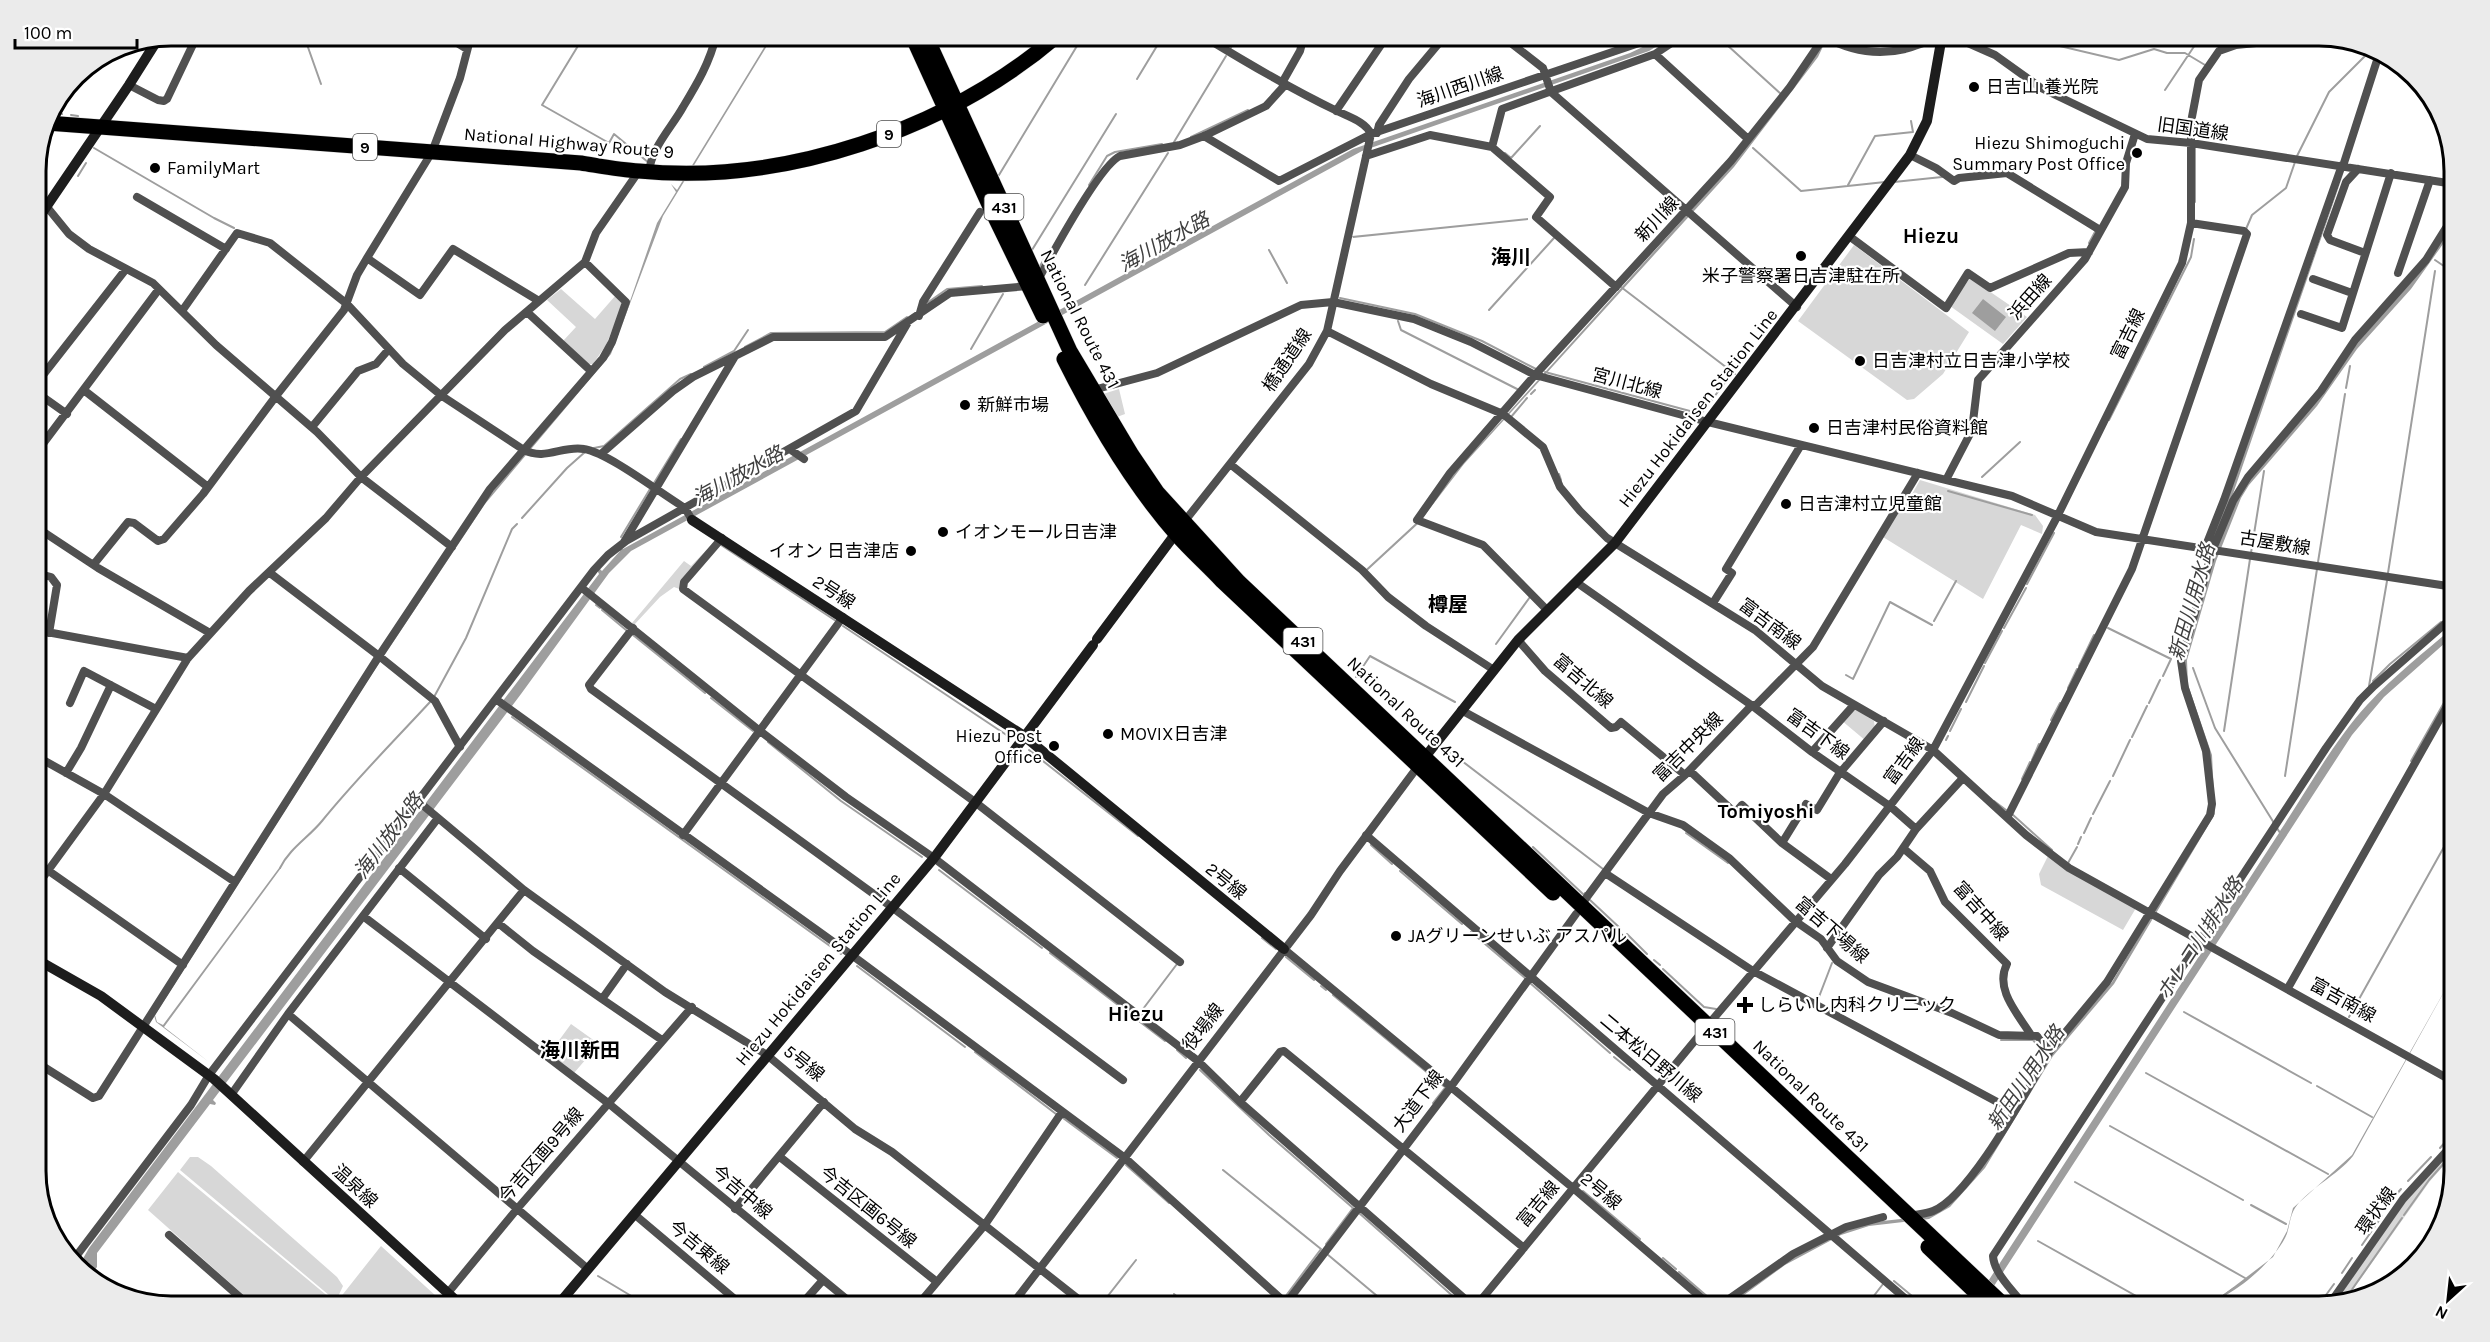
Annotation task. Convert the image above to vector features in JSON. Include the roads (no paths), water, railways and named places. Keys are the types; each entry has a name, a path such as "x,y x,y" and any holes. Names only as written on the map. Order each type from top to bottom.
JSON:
{"highway":[{"name":"National Route 431","path":"917,46 951,107 1050,319 1083,398 1123,461 1180,528 1705,1029 1980,1296"},
{"name":"National Route 431","path":"930,46 951,107"},
{"name":"National Highway Route 9","path":"56,124 581,163 644,172 754,168 807,159 881,137 951,107 1005,74 1043,46"},
{"name":"National Route 431","path":"1050,319 1138,464 1180,528"},
{"name":"National Route 431","path":"1705,1029 1994,1296"}],"main road":[{"name":"Hiezu Hokidaisen Station Line","path":"1422,761 1518,640 1615,543 1797,307 1910,155 1927,121 1945,46"},
{"path":"47,207 151,48"},
{"name":"2号線","path":"688,513 722,538 1024,736 1284,949"},
{"name":"Hiezu Hokidaisen Station Line","path":"565,1296 934,858 1180,528"},
{"name":"温泉線","path":"47,965 101,996 211,1077 450,1296"}],"street":[{"path":"129,85 164,102 192,46"},
{"path":"462,46 467,49"},
{"path":"94,564 128,522 134,523 158,541 162,540 208,487 347,304 357,275 432,152 460,78 468,46"},
{"path":"183,965 48,871 104,794 188,657 326,518 361,477 505,330 585,262 596,233 644,172 684,107 711,57 714,46"},
{"path":"1220,46 1284,84 1367,127 1373,135"},
{"path":"601,454 673,391 693,377 773,337 885,338 950,293 1033,283 1112,160 1120,156 1180,145 1266,106 1284,84 1301,46"},
{"path":"1336,111 1380,46"},
{"name":"橋通道線","path":"1180,528 1309,364 1327,331 1366,154 1373,135 1409,79 1437,46"},
{"path":"1515,46 1543,68 1550,90 1686,212 1797,307"},
{"name":"海川西川線","path":"1204,136 1279,181 1373,135 1631,46"},
{"path":"1492,147 1502,110 1550,90 1655,54 1667,46"},
{"name":"新川線","path":"1547,610 1483,545 1417,520 1450,473 1535,375 1686,212 1748,139 1790,87 1817,46"},
{"path":"1845,46 1871,52 1913,46"},
{"name":"旧国道線","path":"1972,46 1995,55 2051,93 2147,139 2191,143 2443,182"},
{"name":"富吉線","path":"1483,1296 1891,807 1933,750 2057,517 2181,263 2191,223 2191,122 2195,91 2209,63 2220,51 2233,46"},
{"path":"1655,54 1748,139"},
{"path":"1910,1216 1932,1212 1943,1205 1959,1190 1981,1163 2050,1051 2107,982 2210,815 2212,804 2206,751 2185,688 2181,661 2209,549 2228,490 2377,61"},
{"name":"浜田線","path":"1946,480 1971,430 1977,385 1982,374 2072,275 2089,252 2125,187 2126,163 2134,134"},
{"path":"1366,154 1430,135 1492,147 1550,197 1536,217 1616,287"},
{"path":"1910,155 1936,168 1954,181 1959,178 2007,173 2100,230"},
{"path":"2358,168 2346,182 2327,235 2330,240 2365,253"},
{"path":"2301,314 2342,328 2391,173"},
{"path":"2398,273 2430,180"},
{"path":"137,197 226,249"},
{"path":"47,207 69,234 88,249 153,283 216,345 312,427 361,477 452,547"},
{"path":"919,316 923,302 980,212"},
{"path":"2008,816 2132,569 2247,234 2244,231 2191,223"},
{"path":"182,311 237,233 270,243 347,304 389,349 442,396 524,450 539,455 582,448 601,454 688,513"},
{"path":"2209,549 2248,477 2321,391 2355,340 2426,260 2443,233"},
{"path":"1850,236 1946,308 1968,273 1990,288 2069,253 2089,252"},
{"path":"367,258 420,296 453,249 539,301"},
{"path":"47,1069 93,1098 99,1096 379,656 490,489 591,371 612,342 626,302 585,262"},
{"path":"47,370 126,269"},
{"path":"2313,279 2352,293"},
{"path":"47,439 159,289"},
{"name":"宮川北線","path":"1093,390 1157,374 1301,305 1333,302 1414,319 1471,342 1535,375 1708,422 2012,496 2057,517"},
{"path":"526,312 591,371"},
{"path":"78,1254 460,747 498,701 608,555 624,543 688,513 856,411 908,324"},
{"name":"富吉南線","path":"1327,331 1431,384 1503,414 1543,447 1560,487 1580,511 1615,543 1761,634 1822,686 1853,706 1933,750 2008,816 2026,835 2069,868 2444,1076"},
{"path":"312,427 358,371 376,364 389,349"},
{"path":"624,543 734,357"},
{"path":"85,391 208,487"},
{"path":"47,400 67,414"},
{"path":"1713,603 1732,573 1726,569 1801,445"},
{"path":"792,450 804,459"},
{"path":"1230,464 1362,570 1388,597 1426,626 1494,670"},
{"path":"1797,665 1813,647 1918,472"},
{"name":"古屋敷線","path":"2057,517 2096,532 2443,585"},
{"path":"47,534 98,568 210,633"},
{"path":"722,538 683,584 683,589 975,802 1180,962"},
{"path":"270,573 435,701 460,747"},
{"path":"47,576 54,578 57,585 48,633 188,657"},
{"name":"富吉下線","path":"1576,582 1753,706 1812,752 1891,807 1916,829"},
{"path":"584,589 760,731 846,797 934,858 1198,1061 1240,1102 1462,1296"},
{"path":"683,835 843,617"},
{"path":"2015,1296 2003,1285 1993,1263 1993,1256 2201,942 2326,748 2360,700 2443,625"},
{"path":"633,628 589,686 591,689 893,908 1123,1080"},
{"name":"富吉北線","path":"1518,640 1545,671 1611,728 1621,723 1688,773 1735,813 1742,805 1782,843 1831,879"},
{"name":"富吉中央線","path":"1649,813 1663,794 1688,773 1753,706 1797,665"},
{"path":"70,703 84,671 156,709"},
{"path":"66,773 81,748 111,685"},
{"path":"498,701 853,956 1125,1158 1276,1296"},
{"path":"1812,752 1853,706"},
{"name":"富吉下場線","path":"1461,710 1649,813 1683,825 1729,858 1795,921 1821,939 1837,961 1868,982 1952,1013 1999,1035 2031,1035"},
{"path":"2288,988 2444,713"},
{"path":"1782,843 1806,804 1817,810 1842,772 1884,721"},
{"name":"役場線","path":"1019,1296 1311,915 1366,835 1422,761"},
{"path":"47,762 104,794 235,882"},
{"path":"1827,948 1916,829 1963,778"},
{"name":"5号線","path":"420,803 524,891 665,992 767,1055 855,1129 892,1152 1074,1296"},
{"name":"大道下線","path":"1293,1296 1450,1088 1649,813"},
{"path":"229,1093 436,816"},
{"name":"二本松日野川線","path":"1366,835 1903,1296"},
{"name":"富吉中線","path":"1903,848 1930,871 1945,902 2007,964 2002,973 2003,986 2012,1006 2031,1035"},
{"path":"399,868 486,939"},
{"path":"1605,873 1753,971 2014,1111"},
{"path":"303,1162 524,891"},
{"name":"今吉中線","path":"363,916 608,1102 843,1296"},
{"path":"498,923 533,951 662,1040"},
{"name":"2号線","path":"1284,949 1573,1188 1699,1296"},
{"path":"602,999 627,964"},
{"name":"今吉区画9号線","path":"447,1294 608,1102 692,1007"},
{"path":"288,1014 588,1269"},
{"path":"2031,1035 2037,1035 2050,1051"},
{"path":"1240,1102 1280,1052 1284,1052 1524,1248"},
{"path":"735,1209 824,1102"},
{"path":"925,1296 984,1226 1062,1112"},
{"name":"環状線","path":"2337,1294 2403,1199 2444,1154"},
{"name":"今吉区画6号線","path":"780,1157 937,1282"},
{"name":"今吉東線","path":"633,1214 731,1296"},
{"path":"1733,1296 1776,1264 1834,1236 1883,1217"},
{"path":"170,1235 239,1296"},
{"path":"809,1296 823,1280"}],"waterway":[{"path":"308,46 321,84"},
{"path":"578,46 542,105 609,143 614,134 649,163"},
{"path":"999,175 1077,46"},
{"path":"1137,79 1157,46"},
{"path":"1728,46 1781,94"},
{"path":"2060,46 2119,60 2154,49 2167,53 2185,53 2205,65"},
{"path":"2165,90 2194,46"},
{"path":"1174,142 1226,56"},
{"path":"2297,156 2329,92 2365,56"},
{"path":"1191,137 1248,110"},
{"path":"1032,250 1116,114"},
{"path":"71,115 78,116"},
{"path":"1848,185 1875,136 1913,132 1911,121"},
{"path":"1505,153 1511,158 1540,126"},
{"path":"1089,185 1107,156 1115,152 1162,144"},
{"path":"2195,145 2195,202"},
{"path":"94,148 234,228"},
{"path":"1753,148 1801,191 1885,182"},
{"name":"海川放水路","path":"1085,285 1168,153"},
{"path":"2246,229 2252,215 2286,188 2295,162"},
{"path":"78,176 86,163"},
{"path":"1894,182 1942,177"},
{"path":"2089,243 2096,230"},
{"path":"1489,310 1554,238"},
{"path":"2109,420 2191,257 2194,239"},
{"path":"1040,266 1050,249"},
{"path":"1269,250 1287,283"},
{"path":"2435,260 2443,266"},
{"path":"2388,573 2435,271"},
{"path":"927,303 947,289 982,286"},
{"path":"1621,287 1735,374"},
{"path":"971,349 1003,294"},
{"path":"1340,298 1415,314 1482,341 1536,369"},
{"path":"745,347 771,333 885,332 907,317"},
{"path":"1398,321 1401,330 1519,390"},
{"path":"704,367 734,351 748,330"},
{"path":"2346,388 2350,366"},
{"path":"1545,372 1701,414 1733,372"},
{"path":"594,448 604,446 680,379 691,374"},
{"path":"1531,394 1535,390"},
{"path":"2318,562 2345,394"},
{"path":"1511,417 1527,398"},
{"path":"654,483 681,439"},
{"path":"1982,477 2020,442"},
{"path":"522,518 567,468 585,452"},
{"path":"2251,553 2264,471"},
{"path":"1559,474 1561,480"},
{"path":"621,537 650,489"},
{"path":"1948,491 2032,515"},
{"path":"434,697 466,638 512,529 517,524"},
{"path":"2027,584 2054,533"},
{"path":"721,545 836,621"},
{"path":"2224,731 2250,559"},
{"path":"2285,776 2317,569"},
{"path":"1934,621 1956,581"},
{"path":"2369,686 2387,581"},
{"path":"2004,628 2026,588"},
{"path":"1496,644 1530,597"},
{"path":"1846,675 1853,679 1890,602 1932,625"},
{"path":"596,605 600,608"},
{"path":"602,610 626,630"},
{"path":"2373,681 2441,622"},
{"path":"843,626 1011,738"},
{"name":"新田川用水路","path":"2108,628 2171,659 2163,676"},
{"path":"1985,663 2002,631"},
{"path":"633,635 705,693"},
{"path":"2079,666 2094,635"},
{"path":"1356,677 1370,656 1455,702"},
{"path":"1966,702 1984,666"},
{"name":"新田川用水路","path":"2193,668 2215,728 2274,823"},
{"path":"2068,688 2077,669"},
{"path":"2149,703 2160,680"},
{"path":"711,698 753,731"},
{"path":"280,868 294,849 317,827 430,702"},
{"path":"2051,720 2060,703"},
{"path":"2411,761 2444,703"},
{"path":"2132,737 2147,706"},
{"path":"1950,731 1961,709"},
{"path":"512,717 841,954"},
{"path":"1946,740 1948,736"},
{"path":"2113,776 2130,740"},
{"path":"768,742 841,801 922,857"},
{"path":"2032,760 2039,744"},
{"path":"1445,748 1603,869"},
{"path":"1029,750 1138,836"},
{"path":"2022,779 2030,762"},
{"path":"2093,814 2110,781"},
{"path":"1994,801 2006,810"},
{"path":"2012,814 2052,850"},
{"path":"2084,833 2091,818"},
{"path":"1686,833 1728,863"},
{"path":"2078,844 2081,837"},
{"path":"1371,845 1392,864"},
{"path":"1533,847 1584,895 1585,893"},
{"path":"2068,863 2077,847"},
{"path":"2349,1017 2444,847"},
{"path":"939,870 1042,948"},
{"path":"1400,871 1462,924"},
{"path":"1590,900 1621,929"},
{"path":"1471,932 1525,978"},
{"path":"1627,934 1647,954"},
{"path":"1262,938 1276,949"},
{"path":"1050,953 1165,1041"},
{"path":"1286,957 1314,980"},
{"path":"1654,960 1660,965"},
{"path":"1817,1002 1832,963"},
{"path":"1143,1009 1177,964"},
{"path":"857,966 965,1047"},
{"path":"1663,969 1704,1007 1716,1009"},
{"path":"1530,983 1610,1053"},
{"path":"1321,986 1326,990"},
{"path":"1333,995 1446,1088"},
{"path":"2184,1012 2311,1083"},
{"name":"新田川用水路","path":"2001,1040 2033,1040 2044,1053"},
{"path":"1177,1050 1186,1058"},
{"path":"975,1052 1056,1114"},
{"path":"1614,1057 1630,1070"},
{"path":"1200,1070 1269,1135 1353,1208 1326,1244"},
{"path":"2146,1073 2328,1174"},
{"path":"2317,1086 2372,1117"},
{"path":"1433,1103 1444,1089"},
{"path":"1063,1118 1117,1158"},
{"path":"2110,1126 2243,1200"},
{"path":"2440,1148 2444,1143"},
{"path":"2408,1181 2431,1157"},
{"path":"2404,1215 2444,1163"},
{"path":"1126,1165 1169,1203"},
{"path":"1223,1170 1321,1249 1286,1296"},
{"path":"2075,1182 2245,1278"},
{"path":"2385,1208 2401,1189"},
{"path":"1583,1191 1640,1239"},
{"path":"2251,1205 2286,1224"},
{"path":"1359,1213 1453,1296"},
{"path":"2362,1245 2382,1216"},
{"path":"2351,1291 2402,1218"},
{"path":"2038,1241 2136,1296"},
{"path":"1327,1254 1377,1296"},
{"path":"1663,1258 1676,1269"},
{"path":"2342,1273 2352,1258"},
{"path":"1108,1296 1136,1260"},
{"path":"1679,1272 1707,1296"},
{"path":"598,1276 631,1296"},
{"path":"1894,1281 1912,1296"},
{"path":"1874,1296 1883,1284"},
{"path":"2326,1295 2334,1284"},
{"path":"2224,1295 2234,1288"}],"place":[{"name":"日吉山 養光院","path":"1974,87"},
{"name":"Hiezu Shimoguchi Summary Post Office","path":"2137,153"},
{"name":"FamilyMart","path":"155,168"},
{"name":"米子警察署日吉津駐在所","path":"1801,256"},
{"name":"日吉津村立日吉津小学校","path":"1860,361"},
{"name":"新鮮市場","path":"965,405"},
{"name":"日吉津村民俗資料館","path":"1814,428"},
{"name":"日吉津村立児童館","path":"1786,504"},
{"name":"イオンモール日吉津","path":"943,532"},
{"name":"イオン 日吉津店","path":"911,551"},
{"name":"MOVIX日吉津","path":"1108,734"},
{"name":"Hiezu Post Office","path":"1054,746"},
{"name":"JAグリーンせいぶ アスパル","path":"1396,936"},
{"name":"しらいし内科クリニック","path":"1745,1005"}],"district":[{"name":"Hiezu","path":"1931,236"},
{"name":"海川","path":"1511,257"},
{"name":"樽屋","path":"1448,604"},
{"name":"Tomiyoshi","path":"1766,811"},
{"name":"Hiezu","path":"1136,1014"},
{"name":"海川新田","path":"580,1050"}],"water label":[{"name":"ホレコ川排水路","path":"2200,939"}]}
